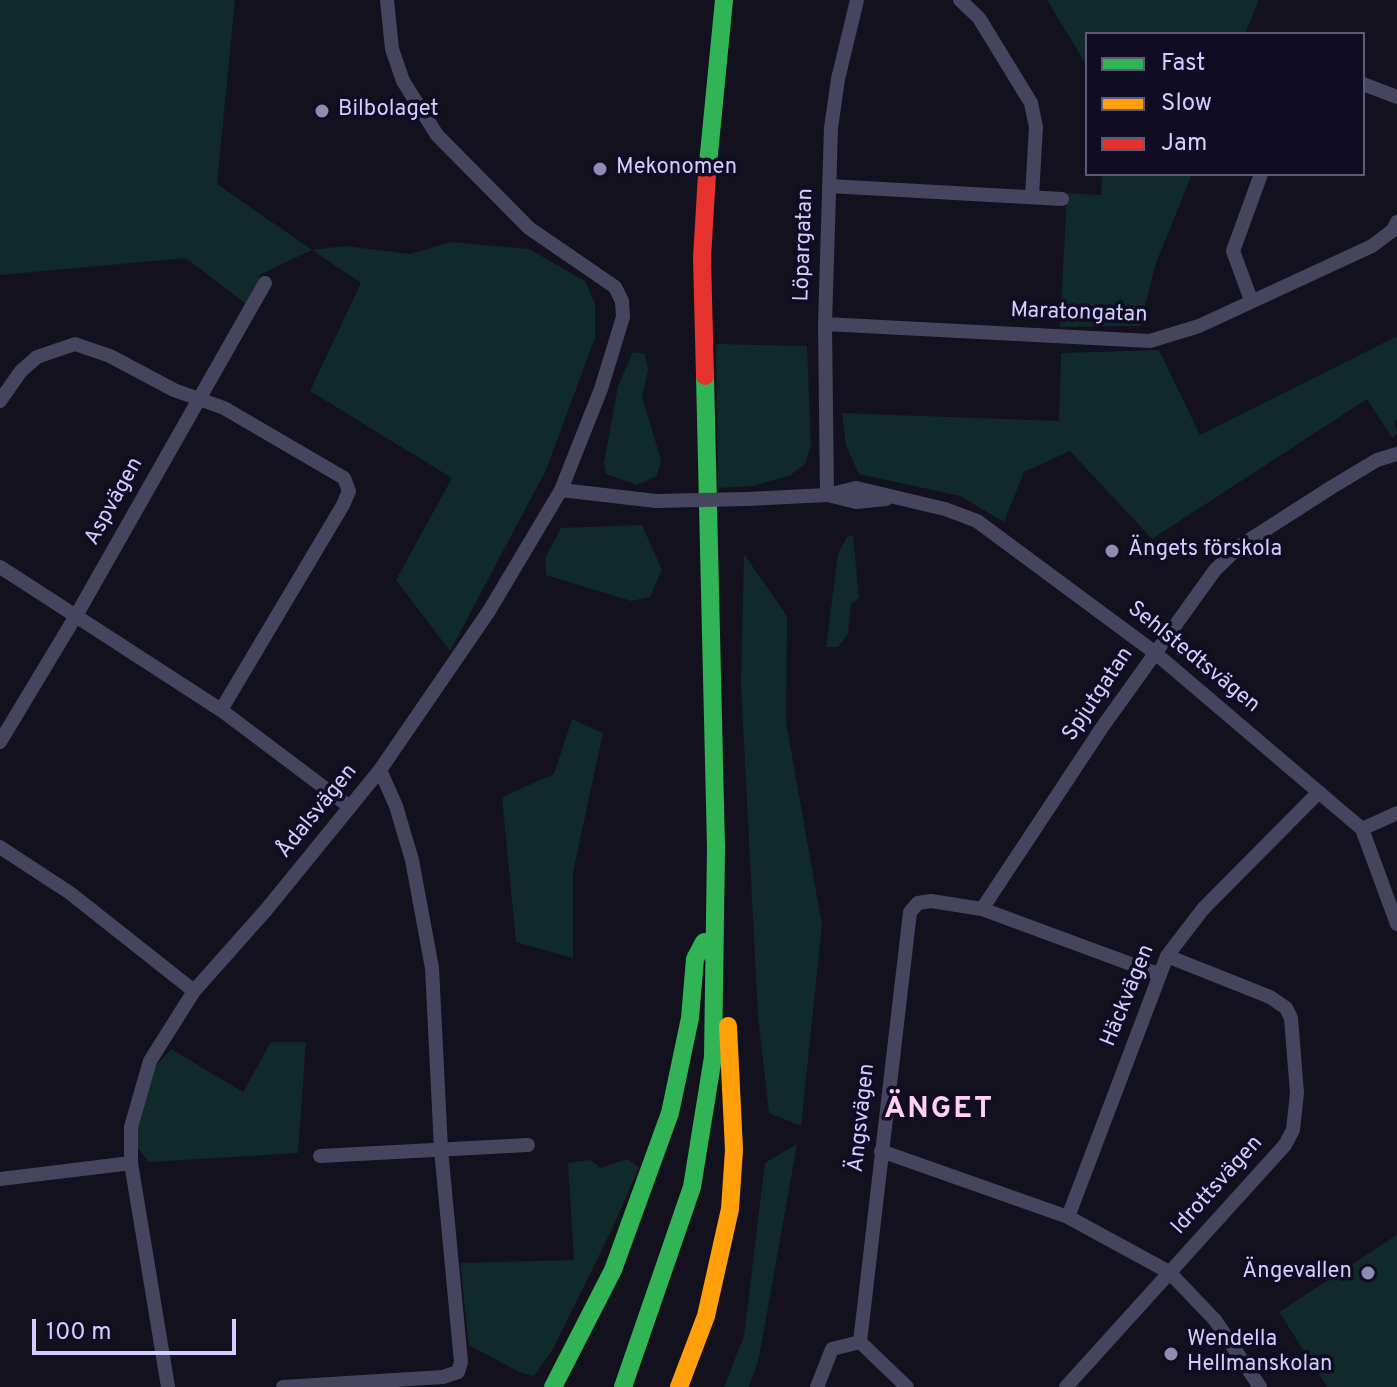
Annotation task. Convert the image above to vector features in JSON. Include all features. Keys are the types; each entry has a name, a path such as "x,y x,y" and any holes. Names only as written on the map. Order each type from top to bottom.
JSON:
{"highway":[{"path":"666,1270 695,1094 704,942 689,278 698,100 709,0"},
{"path":"623,1387 666,1270 692,1187 706,1116 713,1057 716,848 702,258 708,146 724,0"},
{"path":"553,1387 587,1328 613,1270 670,1113 688,1031 695,959 704,942"},
{"path":"679,1387 717,1278 732,1185 729,1036 725,996 714,969"}],"street":[{"name":"Ådalsvägen","path":"168,1387 131,1163 131,1127 139,1091 164,1034 194,991 380,770 489,611 561,490 601,389 623,317 622,301 607,279 529,228 437,135 403,81 392,49 387,0"},
{"name":"Löpargatan","path":"827,495 825,324 829,186 838,79 857,0"},
{"path":"960,0 979,18 1035,115 1032,196"},
{"path":"1365,85 1397,97"},
{"path":"1251,300 1233,251 1260,176"},
{"path":"829,186 1062,199"},
{"name":"Maratongatan","path":"825,324 1150,341 1199,326 1372,246 1393,230 1397,222"},
{"name":"Aspvägen","path":"0,742 77,614 265,283"},
{"path":"0,401 21,371 37,357 55,348 75,344 101,352 174,390 224,408 344,478 349,491 221,710"},
{"name":"Spjutgatan","path":"982,909 1154,652 1227,556 1377,460 1397,454"},
{"name":"Sehlstedtsvägen","path":"561,490 656,501 827,495 856,488 945,509 977,521 1154,652 1362,829 1397,924"},
{"path":"0,567 221,710 350,807"},
{"path":"283,1387 443,1377 459,1369 455,1287 441,1149 432,968 423,911 396,806 380,770"},
{"name":"Häckvägen","path":"1068,1217 1167,956 1203,909 1319,792"},
{"path":"1362,829 1397,813"},
{"path":"0,847 70,893 194,991"},
{"name":"Ängsvägen","path":"860,1342 910,912 918,903 931,901 982,909"},
{"path":"982,909 1158,974"},
{"name":"Idrottsvägen","path":"1066,1387 1285,1145 1293,1130 1297,1093 1291,1018 1280,1001 1167,956"},
{"path":"320,1156 528,1145"},
{"path":"881,1151 1068,1217 1169,1272 1215,1320 1260,1387"},
{"path":"0,1179 131,1163"},
{"path":"817,1387 832,1349 860,1342 907,1387"}],"green space":[{"path":"0,0 235,0 217,184 312,250 261,274 246,304 186,258 0,275"},
{"path":"1047,0 1259,0 1246,32 1085,32 1085,63"},
{"path":"1102,176 1191,176 1156,263 1140,326 1060,327 1067,193 1101,195"},
{"path":"451,242 529,249 585,281 595,303 595,338 546,470 450,651 396,580 452,478 310,391 361,283 312,250 345,246 410,254"},
{"path":"1397,336 1397,419 1394,423 1397,434 1392,438 1367,399 1152,539 1070,451 1024,472 1004,522 960,496 859,474 846,446 842,413 1059,421 1061,353 1159,350 1200,435"},
{"path":"716,344 807,346 811,445 805,464 789,476 753,486 718,488"},
{"path":"633,352 645,354 648,370 642,397 661,460 657,476 637,485 606,474 604,463 618,386"},
{"path":"642,525 662,570 650,597 631,601 546,575 545,558 561,528"},
{"path":"853,535 859,598 851,604 848,634 838,647 826,647 838,554 847,537"},
{"path":"744,554 787,616 786,722 822,925 801,1126 769,1113 758,1016 741,685"},
{"path":"572,719 603,733 573,872 573,958 516,942 502,797 554,774"},
{"path":"271,1042 306,1042 298,1153 149,1162 136,1146 138,1122 153,1069 171,1049 243,1092"},
{"path":"797,1144 759,1358 749,1387 724,1387 744,1336 765,1163"},
{"path":"627,1159 639,1167 553,1349 534,1376 519,1372 469,1345 460,1263 574,1260 568,1163 590,1160 601,1168"},
{"name":"Ängevallen","path":"1397,1235 1397,1387 1327,1387 1279,1312"}],"traffic: fast":[{"path":"707,174 724,0"},
{"path":"623,1387 692,1187 713,1057 716,848 705,376"},
{"path":"553,1387 613,1270 670,1113 690,1018 695,959 704,942"}],"traffic: slow":[{"path":"679,1387 706,1316 730,1209 734,1150 728,1026"}],"traffic: jam":[{"path":"705,376 702,258 707,174"}],"place":[{"name":"Bilbolaget","path":"322,111"},
{"name":"Mekonomen","path":"600,169"},
{"name":"Ängets förskola","path":"1112,551"},
{"name":"Ängevallen","path":"1368,1273"},
{"name":"Wendella Hellmanskolan","path":"1171,1354"}],"district":[{"name":"ÄNGET","path":"939,1111"}]}
